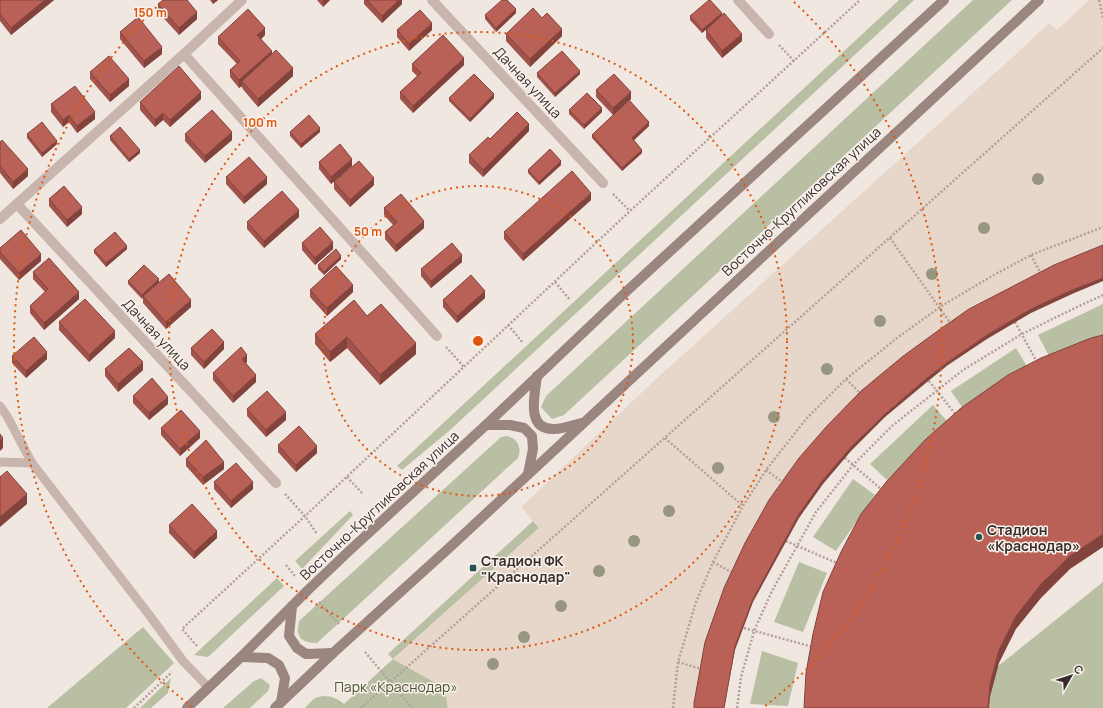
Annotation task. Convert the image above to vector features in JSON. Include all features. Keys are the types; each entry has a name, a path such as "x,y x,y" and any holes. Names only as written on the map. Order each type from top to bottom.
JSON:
{"main road":[{"name":"Восточно-Кругликовская улица","path":"187,708 349,551 486,425 629,289 944,0"},
{"name":"Восточно-Кругликовская улица","path":"278,705 1039,0"},
{"path":"537,376 533,405 535,419 542,426 554,429 582,423"},
{"path":"486,425 510,425 524,428 532,436 532,450 528,474"},
{"path":"292,606 289,636 297,648 306,654 333,653"},
{"path":"241,657 268,658 279,665 285,678 278,705"}],"street":[{"path":"0,219 242,0"},
{"name":"Дачная улица","path":"432,0 603,183"},
{"path":"738,0 769,34"},
{"path":"184,54 437,336"},
{"name":"Дачная улица","path":"17,204 276,483"}],"lane":[{"path":"0,406 7,416 32,463 183,661 209,688"},
{"path":"0,462 32,463"}],"path":[{"path":"197,646 182,629 860,0"},
{"path":"1099,0 1103,18"},
{"path":"769,34 794,62"},
{"path":"361,708 1103,48"},
{"path":"603,183 630,212"},
{"path":"673,708 678,662 696,602 713,562 743,506 766,470 806,419 846,379 897,338 940,307 1031,255 1103,227"},
{"path":"890,238 952,325"},
{"path":"1031,255 1041,275"},
{"path":"555,282 570,300"},
{"path":"736,708 741,678 754,631 772,591 816,512 853,465 892,426 963,370 1022,334 1103,295"},
{"path":"1015,322 1038,365"},
{"path":"508,325 523,343"},
{"path":"437,336 464,367"},
{"path":"846,379 862,394"},
{"path":"929,381 956,415"},
{"path":"665,438 743,506"},
{"path":"845,458 887,494"},
{"path":"766,470 784,483"},
{"path":"347,477 362,494"},
{"path":"276,483 305,516 318,534"},
{"path":"786,541 841,565"},
{"path":"713,562 733,573"},
{"path":"286,565 295,576"},
{"path":"319,602 339,624"},
{"path":"744,628 813,648"},
{"path":"365,652 412,708"},
{"path":"678,662 701,669"},
{"path":"134,708 172,672"}],"green space":[{"path":"899,0 914,0 449,431 402,470 397,466"},
{"path":"973,0 1012,0 564,415 552,419 541,407 546,396"},
{"path":"1103,304 1103,336 1051,360 1038,335"},
{"path":"1016,348 1028,368 964,410 951,391"},
{"path":"933,405 948,422 887,480 870,464"},
{"path":"507,436 514,439 518,444 520,451 518,458 317,643 308,642 300,638 298,631 299,621 501,437"},
{"path":"853,479 875,495 836,551 813,537"},
{"path":"350,511 353,515 302,569 295,561"},
{"path":"533,521 539,528 393,659 388,654"},
{"path":"799,562 827,573 803,632 774,622"},
{"path":"277,578 284,586 208,657 194,655"},
{"path":"1103,582 1103,708 981,708 967,691"},
{"path":"143,627 174,663 126,708 47,708"},
{"path":"762,651 798,663 788,706 750,704"},
{"name":"Парк «Краснодар»","path":"393,659 445,688 448,708 305,708 314,699 322,696 337,699 344,704"},
{"path":"171,678 168,693 151,708 140,708"},
{"path":"261,678 270,685 268,691 250,708 223,708 254,681"}],"shaded area":[{"path":"1089,0 1103,0 1103,249 861,395 694,708 448,708 445,688 393,659 539,528 521,507 655,380 1049,23 1057,30"}],"building":[{"path":"0,0 45,0 11,28 0,14"},
{"path":"163,0 187,0 197,12 179,28 158,4"},
{"path":"367,0 399,0 382,16"},
{"path":"502,0 507,0 516,9 496,28 485,15"},
{"path":"709,0 722,13 702,30 690,16"},
{"path":"533,8 542,18 547,13 562,29 530,59 506,34"},
{"path":"248,9 265,28 257,35 272,51 239,80 230,70 240,61 218,37"},
{"path":"420,10 432,23 409,44 397,30"},
{"path":"724,13 742,34 722,51 706,30"},
{"path":"138,17 162,47 144,61 120,32"},
{"path":"443,35 464,58 413,106 400,92 421,73 412,64"},
{"path":"276,50 293,68 258,99 242,81"},
{"path":"562,51 580,71 555,93 537,73"},
{"path":"109,56 129,79 110,95 90,72"},
{"path":"179,66 201,92 170,120 163,113 155,120 140,102"},
{"path":"474,74 494,94 470,119 449,98"},
{"path":"614,74 631,92 613,108 596,90"},
{"path":"75,86 95,112 77,126 69,115 63,120 51,104"},
{"path":"587,93 602,108 584,125 569,110"},
{"path":"629,100 649,122 632,138 642,150 622,168 592,135"},
{"path":"212,110 232,132 205,156 185,134"},
{"path":"517,112 529,124 483,170 469,155 488,137 490,139"},
{"path":"309,115 320,128 301,144 290,132"},
{"path":"42,122 57,141 42,153 27,134"},
{"path":"120,127 140,150 129,159 110,136"},
{"path":"2,140 28,169 13,182 0,166 0,142"},
{"path":"340,144 352,159 331,177 319,162"},
{"path":"550,149 561,161 539,182 528,170"},
{"path":"249,157 267,177 244,197 226,177"},
{"path":"359,161 374,178 350,200 334,182"},
{"path":"572,171 591,193 523,254 504,232"},
{"path":"64,186 82,207 67,220 49,199"},
{"path":"282,191 299,210 264,241 247,222"},
{"path":"401,194 424,221 396,245 385,232 397,222 384,208"},
{"path":"320,227 333,242 315,258 302,243"},
{"path":"21,230 41,254 19,273 0,252 0,248"},
{"path":"115,232 127,246 106,263 94,250"},
{"path":"452,243 462,255 431,281 421,269"},
{"path":"1103,245 1103,278 1072,290 1031,309 987,335 927,378 885,414 851,447 823,480 799,514 753,599 735,646 724,708 694,708 705,642 724,588 745,543 769,500 799,458 826,427 861,391 902,357 969,309 1054,265"},
{"path":"336,249 341,256 324,272 318,265"},
{"path":"49,258 79,292 44,323 30,306 48,289 33,272"},
{"path":"144,265 159,279 142,295 128,281"},
{"path":"336,266 353,285 327,308 310,290"},
{"path":"169,274 191,300 166,322 143,296"},
{"path":"471,275 485,291 457,316 443,300"},
{"path":"85,299 115,331 89,355 59,322"},
{"path":"354,300 367,316 381,304 416,343 380,375 347,337 330,352 315,334"},
{"path":"212,329 224,342 204,362 191,348"},
{"name":"Стадион «Краснодар»","path":"1103,335 1103,534 1070,556 1041,584 1016,616 999,650 990,684 988,708 804,708 806,673 823,592 841,552 861,514 887,481 925,440 961,408 1008,375 1041,358 1091,338"},
{"path":"34,337 47,352 26,371 12,356"},
{"path":"241,347 247,355 242,359 256,375 233,396 213,373"},
{"path":"129,348 143,362 118,384 105,369"},
{"path":"152,378 168,397 149,413 133,396"},
{"path":"267,391 286,412 266,430 247,409"},
{"path":"181,410 200,431 180,449 161,428"},
{"path":"299,426 317,446 296,465 278,445"},
{"path":"0,434 3,438 0,441"},
{"path":"206,440 224,462 203,477 186,459"},
{"path":"236,463 253,482 231,501 214,482"},
{"path":"7,471 27,494 0,517 0,477"},
{"path":"192,504 217,531 194,552 169,525"}],"place":[{"name":"Стадион «Краснодар»","path":"979,537"},
{"name":"Стадион ФК \"Краснодар\"","path":"473,568"}]}
